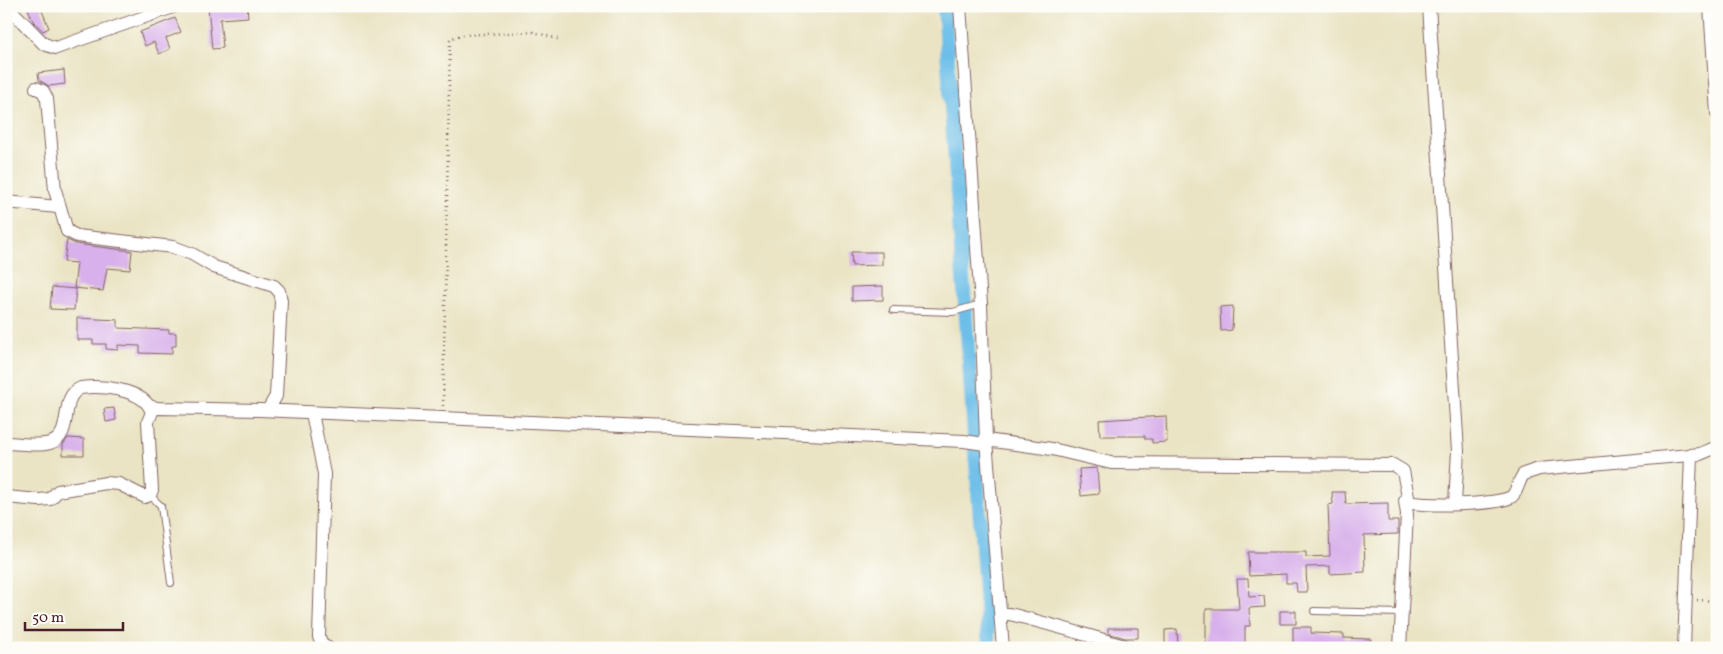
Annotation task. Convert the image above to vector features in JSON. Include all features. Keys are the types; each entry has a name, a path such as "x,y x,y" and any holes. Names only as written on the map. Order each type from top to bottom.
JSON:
{"street":[{"path":"7,6 44,44 56,48 176,6"},
{"path":"960,6 986,442 1003,648"},
{"path":"1429,6 1458,451 1455,503"},
{"path":"1710,6 1717,114"},
{"path":"36,88 43,92 47,98 52,173 58,207 66,231 71,234 172,247 192,254 214,267 277,288 281,301 276,396 268,410"},
{"path":"6,202 58,207"},
{"path":"6,443 47,444 56,440 62,431 70,396 81,388 122,391 145,400 152,412 148,422 152,490 150,495 145,497 119,484 106,483 58,491 50,498 45,499 6,497"},
{"path":"149,406 158,408 268,410 392,418 442,417 986,442 1052,449 1111,463 1393,465 1403,471 1408,497 1406,501 1407,514 1400,648"},
{"path":"312,413 324,474 319,636 322,645 328,648"},
{"path":"1406,501 1423,505 1500,501 1514,494 1521,478 1530,471 1691,455 1717,447"},
{"path":"1684,648 1691,455"},
{"path":"1001,612 1043,621 1090,637 1132,648"}],"lane":[{"path":"893,310 961,311 977,306"},
{"path":"150,495 161,506 171,583"},
{"path":"1314,611 1402,613"}],"path":[{"path":"442,417 450,41 461,35 534,32 558,39"},
{"path":"1686,599 1717,601"}],"building":[{"path":"27,6 40,6 49,28 43,31 33,21"},
{"path":"208,6 247,6 248,17 220,19 223,48 212,49"},
{"path":"175,18 181,32 166,38 170,49 159,54 154,42 145,46 140,32"},
{"path":"64,70 65,84 49,86 39,80 38,73"},
{"path":"67,240 76,244 132,251 130,270 107,268 103,291 74,288 77,263 64,262"},
{"path":"851,252 882,252 882,265 852,266"},
{"path":"883,286 883,300 852,301 852,287"},
{"path":"52,287 76,289 74,310 50,309"},
{"path":"1233,306 1232,330 1221,331 1220,307"},
{"path":"77,318 118,320 118,328 169,330 169,333 176,333 176,346 172,346 172,354 140,353 140,346 118,345 118,350 106,349 106,344 93,344 93,340 77,340"},
{"path":"114,408 116,420 106,422 104,409"},
{"path":"1166,416 1167,442 1152,443 1152,439 1145,439 1145,436 1100,436 1099,420"},
{"path":"68,438 84,439 84,455 63,455 63,445"},
{"path":"1097,468 1099,494 1081,496 1079,469"},
{"path":"1332,492 1345,492 1346,504 1388,503 1388,521 1398,521 1398,534 1364,535 1365,572 1330,574 1330,566 1306,567 1307,592 1297,592 1296,583 1286,583 1286,574 1249,576 1248,552 1306,552 1306,557 1330,556 1328,505 1333,504"},
{"path":"1237,579 1248,579 1249,597 1264,596 1265,607 1249,608 1250,626 1245,626 1245,648 1206,648 1206,609 1239,609"},
{"path":"1280,611 1296,611 1296,624 1280,624"},
{"path":"1293,627 1311,627 1311,633 1344,634 1344,638 1371,639 1370,648 1293,648"},
{"path":"1108,628 1138,628 1138,638 1125,638 1108,633"},
{"path":"1177,629 1178,646 1165,646 1165,630"}],"waterway":[{"path":"944,6 989,648"}]}
